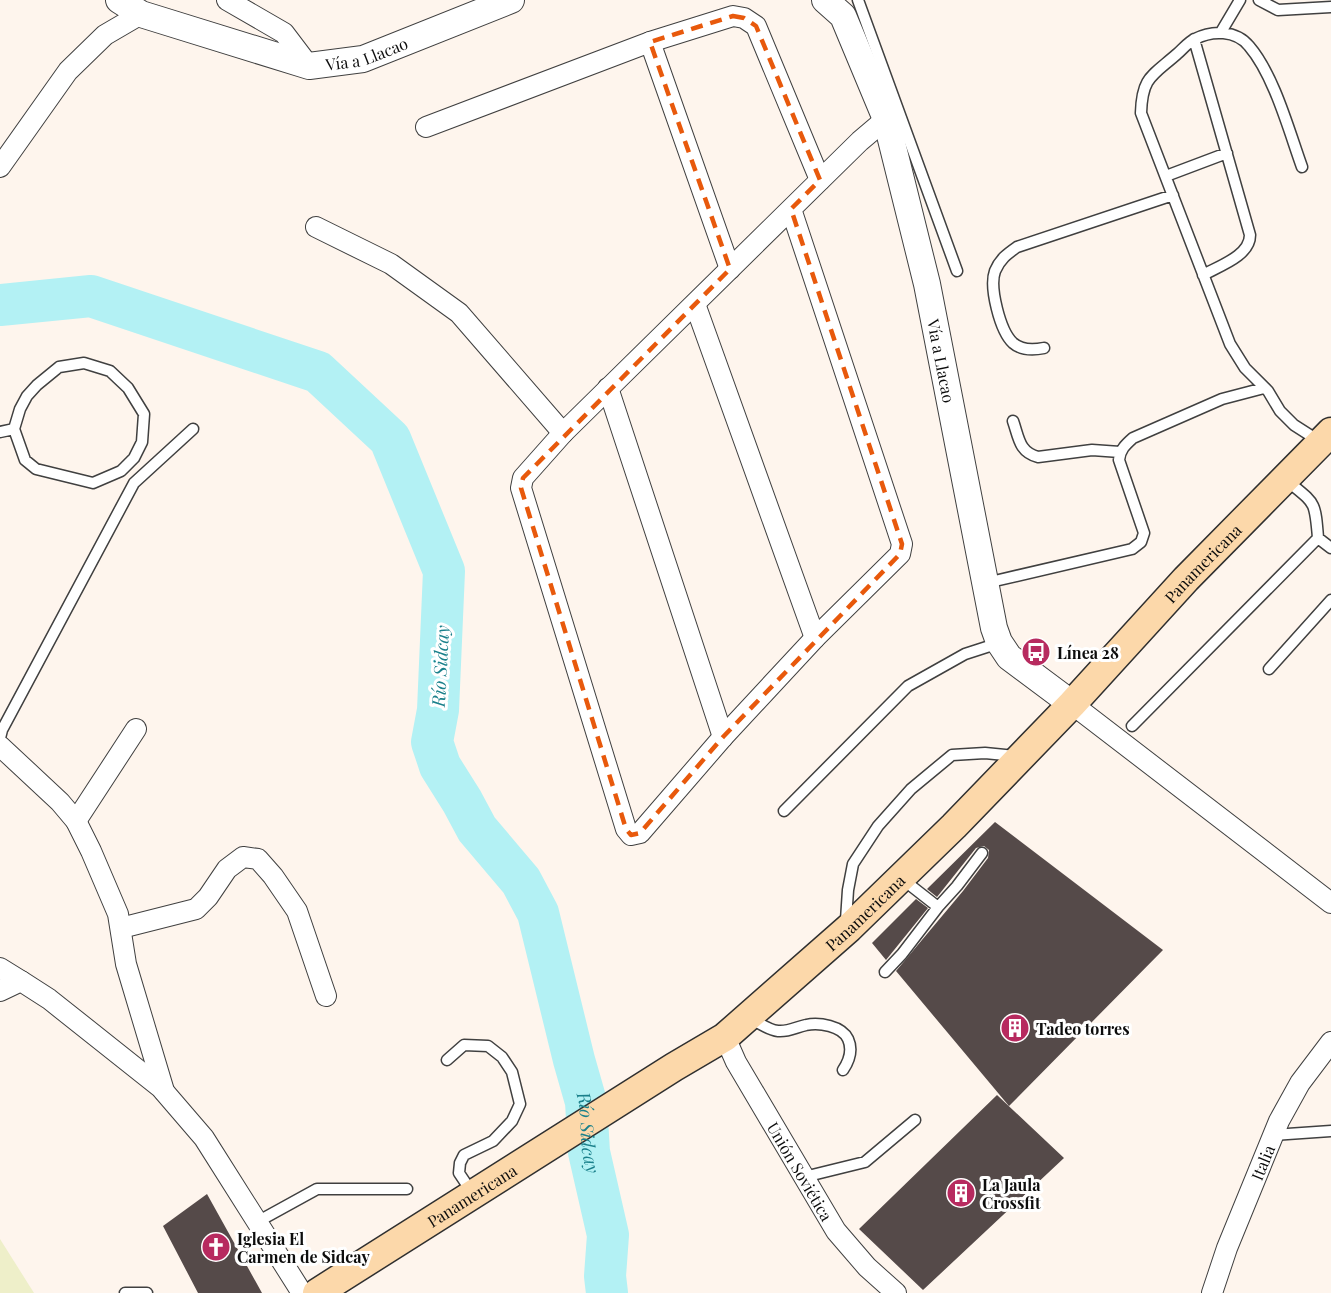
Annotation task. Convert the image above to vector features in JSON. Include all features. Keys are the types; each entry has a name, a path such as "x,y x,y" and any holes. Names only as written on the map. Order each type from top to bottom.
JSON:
{"main road":[{"name":"Panamericana","path":"317,1293 725,1037 849,928 901,878 1072,704 1186,579 1285,479 1328,440"}],"street":[{"name":"Vía a Llacao","path":"119,0 141,14 309,66 363,59 510,0"},
{"path":"227,0 284,33 309,66"},
{"name":"Vía a Llacao","path":"825,0 843,16 886,119 927,284 994,628 999,642 1009,657 1072,704"},
{"path":"0,167 68,70 105,34 141,14"},
{"path":"426,127 650,42 733,16 744,18 756,26 820,180"},
{"path":"650,42 730,269"},
{"path":"791,209 902,544 900,555 815,638 723,737 640,833 631,835 626,829 521,488 523,478 563,432 860,141 886,119"},
{"path":"315,227 391,264 459,313 563,432"},
{"path":"695,303 815,638"},
{"path":"608,388 723,737"},
{"path":"1072,704 1331,903"},
{"path":"76,821 136,729"},
{"path":"0,746 60,802 76,821 118,914 126,964 164,1091"},
{"path":"121,928 196,909 208,897 227,869 243,857 258,859 273,876 297,911 326,996"},
{"path":"0,968 49,999 164,1091 204,1138 302,1293"},
{"path":"0,991 21,981"},
{"name":"Unión Soviética","path":"725,1037 736,1062 836,1231 867,1267 896,1293"},
{"name":"Italia","path":"1212,1293 1227,1248 1273,1135 1300,1083 1331,1042"}],"lane":[{"path":"858,0 957,271"},
{"path":"1221,32 1240,0"},
{"path":"1258,0 1278,10 1331,7"},
{"path":"1302,167 1266,71 1248,44 1231,34 1221,32 1194,39 1147,81 1142,94 1141,113 1230,344 1245,368 1294,425 1328,440"},
{"path":"1194,39 1250,240 1238,255 1203,275"},
{"path":"1166,176 1227,153"},
{"path":"1044,348 1030,350 1013,343 1001,320 994,296 994,273 1003,257 1017,247 1173,195"},
{"path":"84,363 110,371 128,388 144,414 142,442 134,458 121,471 93,483 36,469 25,460 14,429 20,409 27,396 37,385 59,367 84,363"},
{"path":"985,583 1132,549 1141,542 1144,533 1119,460 1120,452 1133,438 1152,429 1222,399 1264,388"},
{"path":"1013,421 1024,451 1031,455 1038,457 1092,450 1120,452"},
{"path":"0,432 14,429"},
{"path":"0,738 2,730 134,483 193,429"},
{"path":"1285,479 1313,502 1318,538 1331,548"},
{"path":"1131,726 1318,538"},
{"path":"1269,669 1331,600"},
{"path":"784,811 908,686 965,654 999,642"},
{"path":"849,928 846,920 853,864 878,826 911,789 952,755 984,753 1021,757"},
{"path":"885,972 902,954 982,853"},
{"path":"901,878 938,907"},
{"path":"748,1017 777,1031 823,1024 837,1029 847,1035 851,1047 848,1062 843,1070"},
{"path":"447,1060 464,1045 488,1046 502,1057 512,1072 519,1104 512,1121 493,1141 464,1155 459,1173 473,1194"},
{"path":"804,1177 865,1162 915,1120"},
{"path":"1273,1135 1331,1131"},
{"path":"256,1222 317,1189 407,1189"},
{"path":"125,1293 147,1293"}],"highlighted area":[{"path":"733,16 744,18 756,26 820,180 791,209 902,544 900,554 723,737 640,833 631,835 626,829 521,488 523,478 730,269 650,42"}],"green space":[{"path":"0,1239 34,1293 0,1293"}],"building":[{"name":"Tadeo torres","path":"995,822 1163,950 1009,1106 896,971 963,891 988,858 989,850 984,846 976,848 937,897 927,889"},
{"path":"916,899 928,908 886,960 872,943"},
{"name":"La Jaula Crossfit","path":"997,1095 1064,1158 923,1290 859,1229"},
{"path":"207,1194 262,1293 198,1293 163,1226"}],"waterway":[{"name":"Río Sidcay","path":"0,305 91,296 318,372 390,439 444,571 438,710 432,742 440,766 477,829 521,881 538,913 586,1102 589,1152 608,1235 605,1276 607,1293"}],"place":[{"name":"Línea 28","path":"1036,652"},
{"name":"Tadeo torres","path":"1015,1028"},
{"name":"La Jaula Crossfit","path":"961,1193"},
{"name":"Iglesia El Carmen de Sidcay","path":"216,1247"}]}
